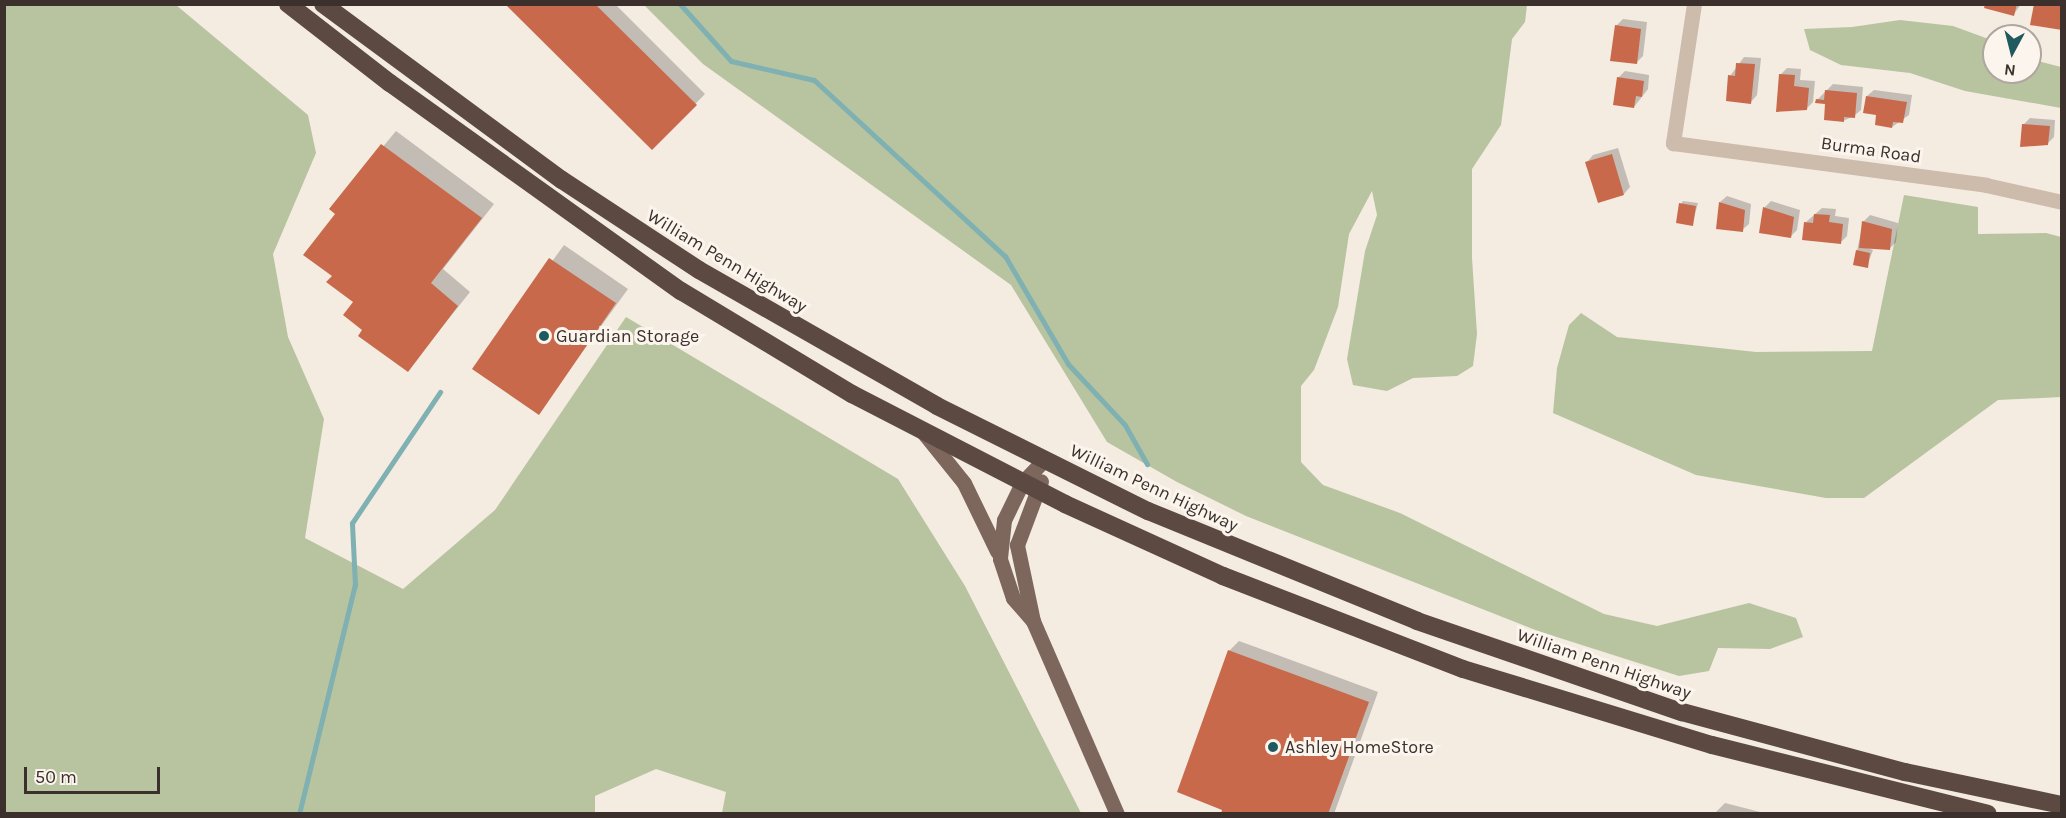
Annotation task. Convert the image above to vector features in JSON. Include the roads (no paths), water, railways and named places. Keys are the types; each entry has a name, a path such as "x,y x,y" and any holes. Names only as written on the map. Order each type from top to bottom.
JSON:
{"highway":[{"path":"288,4 409,97 681,291 801,365 923,432 1031,487 1223,576 1463,669 1712,745 1988,813"},
{"name":"William Penn Highway","path":"323,4 562,180 699,270 867,368 1148,511 1324,585 1671,709 1905,772 2061,805"}],"main road":[{"path":"923,432 968,490 1000,559 1013,598 1033,621"},
{"path":"1000,559 1000,532 1031,487 1044,460"},
{"path":"1031,487 1017,545 1033,621 1117,813"}],"street":[{"name":"Burma Road","path":"1694,4 1673,143 1986,185 2061,202"}],"waterway":[{"path":"680,4 731,61 814,80 1005,256 1068,364 1125,425 1147,464"},
{"path":"299,814 355,585 352,523 440,392"}],"place":[{"name":"Guardian Storage","path":"544,336"},
{"name":"Ashley HomeStore","path":"1273,747"}]}
